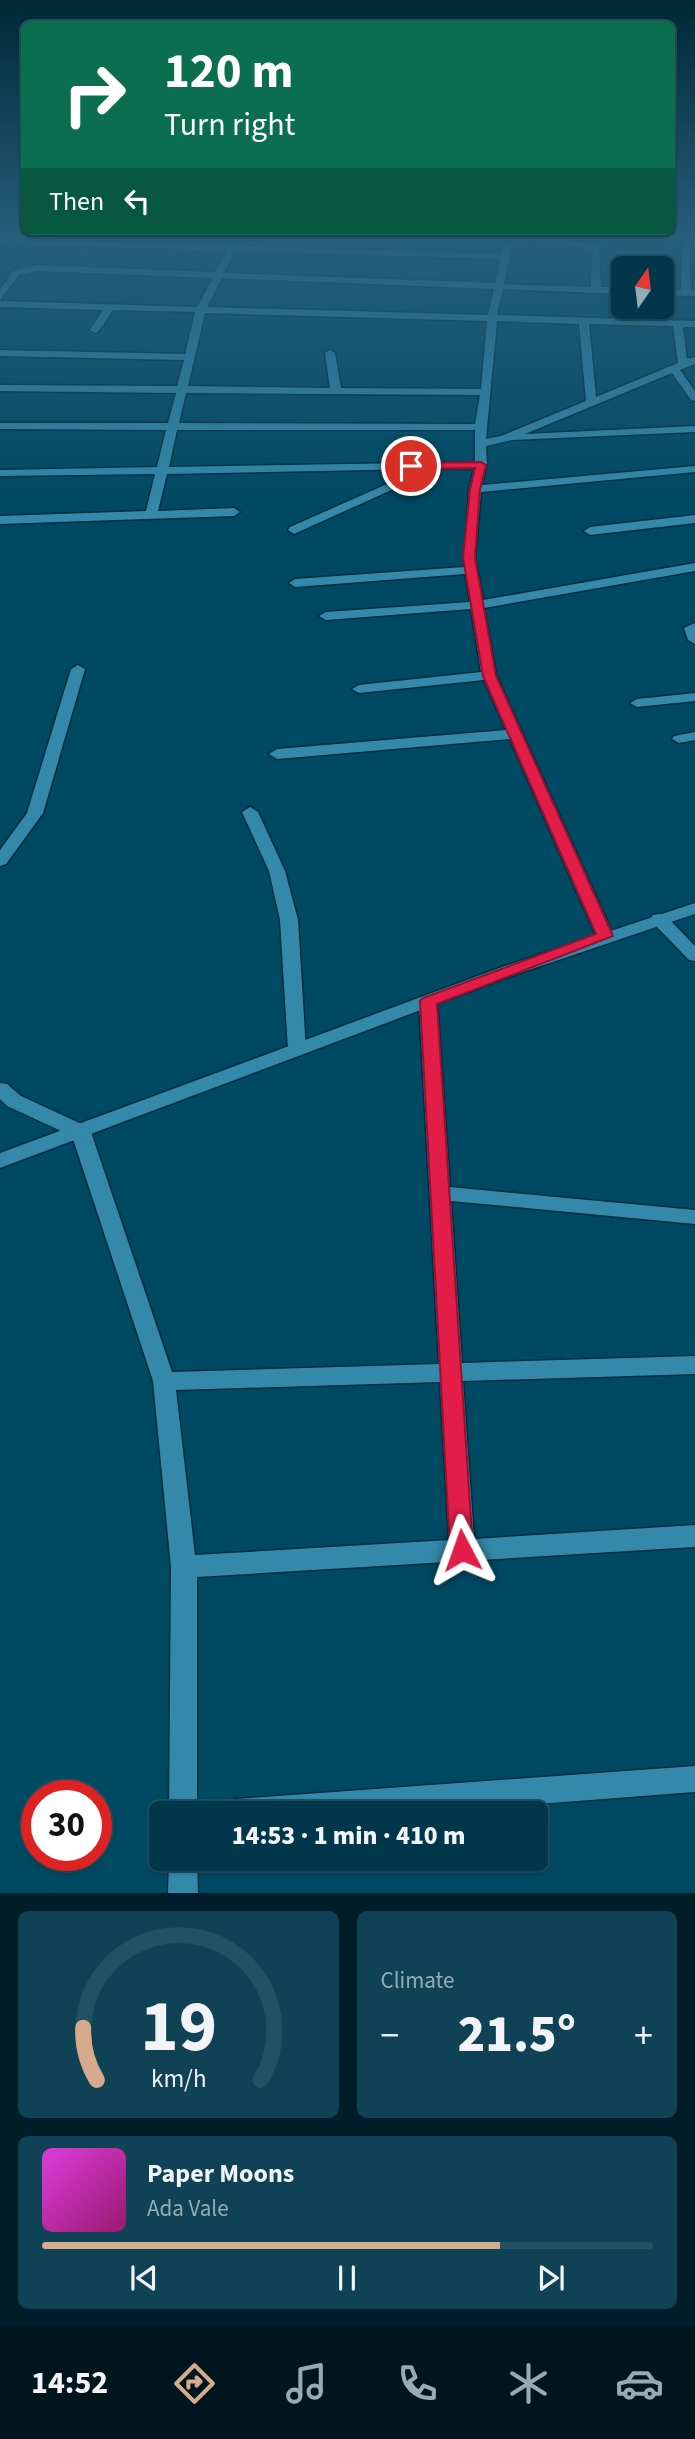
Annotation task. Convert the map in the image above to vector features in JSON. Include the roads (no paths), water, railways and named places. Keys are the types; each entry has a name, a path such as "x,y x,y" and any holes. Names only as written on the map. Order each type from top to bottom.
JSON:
{"street":[{"path":"151,516 160,471 175,426 196,327"},
{"path":"491,327 480,427 481,465 475,489 469,558 489,676 605,936"},
{"path":"585,327 591,402"},
{"path":"678,327 678,367 695,398"},
{"path":"0,353 189,357"},
{"path":"330,353 337,390"},
{"path":"504,439 695,360"},
{"path":"0,388 486,391"},
{"path":"0,426 480,427"},
{"path":"480,444 504,439 695,429"},
{"path":"0,473 481,465"},
{"path":"294,530 439,466"},
{"path":"475,489 695,469"},
{"path":"0,520 234,512"},
{"path":"590,531 695,519"},
{"path":"326,616 477,606 695,567"},
{"path":"295,583 473,570"},
{"path":"695,627 691,628 695,640"},
{"path":"0,861 35,813 78,669"},
{"path":"359,689 489,676"},
{"path":"637,703 695,697"},
{"path":"277,754 515,734"},
{"path":"679,738 695,736"},
{"path":"250,812 277,870 289,920 297,1050"},
{"path":"0,1161 605,936 695,908"},
{"path":"659,919 695,956"},
{"path":"428,1001 462,1550"},
{"path":"0,1088 14,1101 81,1132 164,1381 184,1567 183,1801"},
{"path":"440,1193 695,1217"},
{"path":"164,1381 695,1365"},
{"path":"184,1567 695,1536"},
{"path":"398,1801 695,1779"},
{"path":"183,1871 183,1893"}]}
